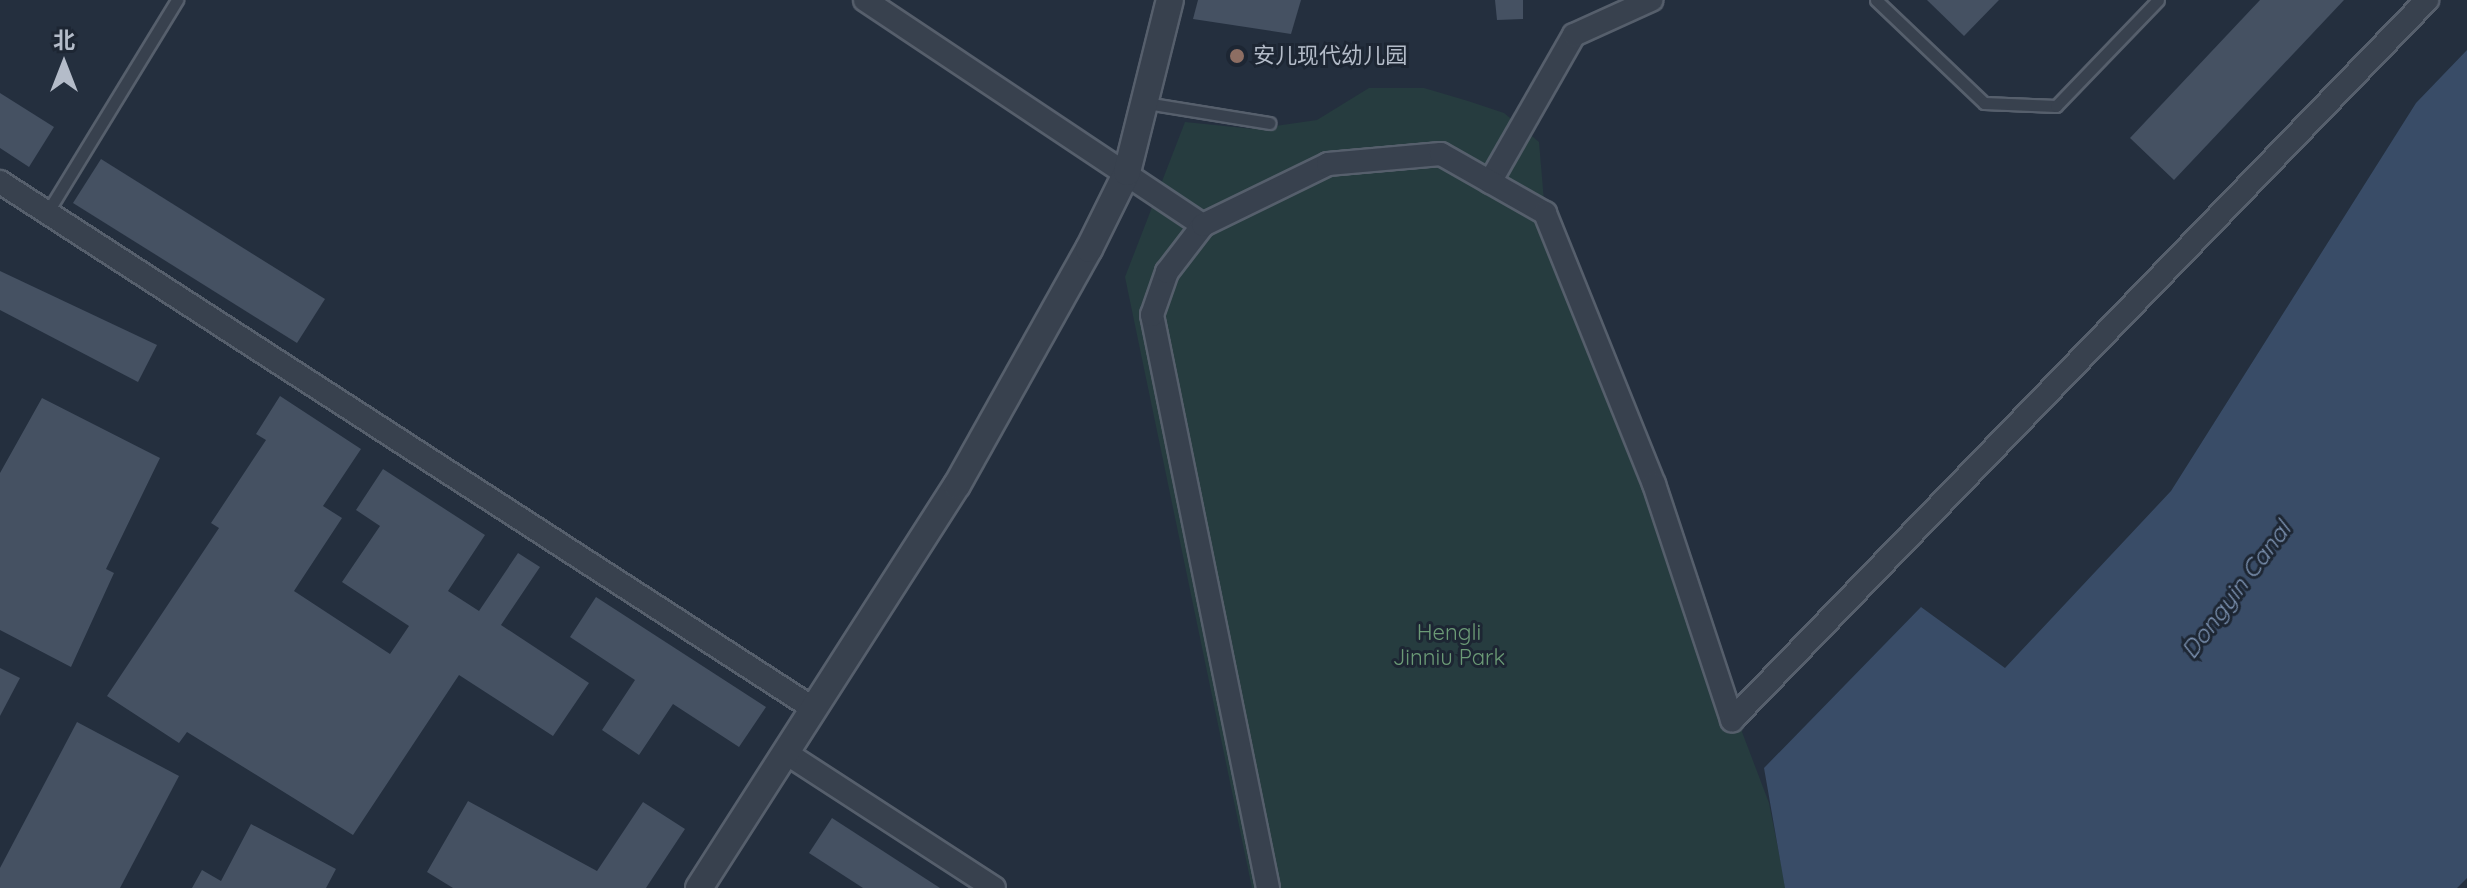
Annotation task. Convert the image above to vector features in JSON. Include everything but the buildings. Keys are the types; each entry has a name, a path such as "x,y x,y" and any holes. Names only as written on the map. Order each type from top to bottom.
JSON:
{"street":[{"path":"865,0 1203,225"},
{"path":"699,888 957,485 1127,172 1170,0"},
{"path":"1490,182 1574,35 1651,0"},
{"path":"1268,888 1152,315 1167,272 1203,225 1328,164 1441,154 1545,213 1654,484 1732,720 2427,0"},
{"path":"0,182 814,709"},
{"path":"786,753 994,888"}],"lane":[{"path":"47,213 177,0"},
{"path":"1876,0 1984,103 2056,106 2157,0"},
{"path":"1146,103 1269,123"}],"green space":[{"name":"Hengli Jinniu Park","path":"1369,88 1424,88 1468,101 1504,113 1539,142 1545,213 1769,803 1786,888 1252,888 1125,277 1185,122 1254,129 1317,120"}],"water":[{"name":"Dongyin Canal","path":"2467,50 2467,878 2457,888 1785,888 1764,768 1921,607 2005,668 2171,491 2416,103"}],"place":[{"name":"安儿现代幼儿园","path":"1237,56"}]}
